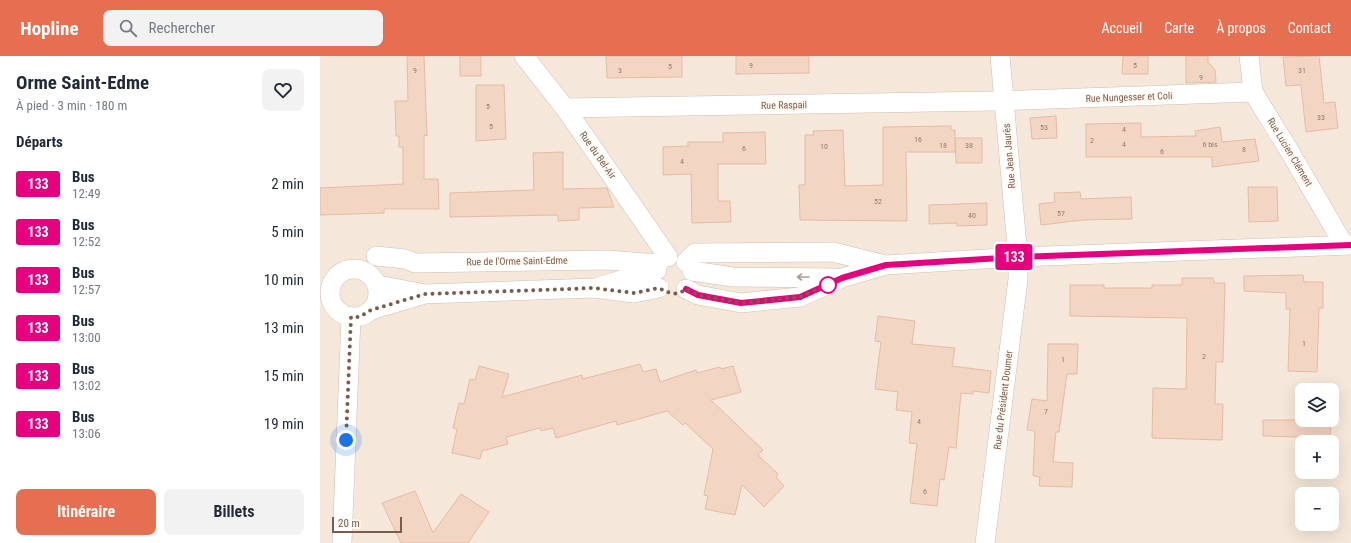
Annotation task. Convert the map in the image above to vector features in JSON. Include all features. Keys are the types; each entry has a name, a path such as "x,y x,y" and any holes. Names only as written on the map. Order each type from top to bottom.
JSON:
{"street":[{"name":"Rue du Bel-Air","path":"524,56 565,108 660,270"},
{"name":"Rue Jean Jaurès","path":"1000,56 1018,257"},
{"name":"Rue Lucien Clément","path":"1249,56 1253,92 1347,245"},
{"name":"Rue Nungesser et Coli","path":"1004,101 1253,92"},
{"name":"Rue Raspail","path":"565,108 1004,101"},
{"path":"686,289 698,295 741,303 800,297 842,278 886,265 1018,257 1347,245"},
{"path":"660,270 671,294 678,294 686,289 691,282 689,266 695,253 833,252 886,265"},
{"name":"Rue de l'Orme Saint-Edme","path":"376,256 405,259 415,263 608,260 660,270"},
{"path":"378,285 425,294 594,288 660,270 677,256 689,266 733,277 842,278"},
{"name":"Rue du Président Doumer","path":"985,543 1018,279 1018,257"},
{"path":"371,310 378,297 378,285 369,273 362,269 346,270 339,274 334,280 331,288 331,296 327,304 351,317 359,317 371,310 425,294"},
{"path":"320,274 339,274"},
{"path":"342,543 351,317"}],"shaded area":[{"path":"320,56 1351,56 1351,543 320,543"}],"building":[{"path":"407,56 424,56 427,136 424,135 424,179 438,179 439,209 384,209 384,213 320,215 320,188 403,184 403,147 399,147 399,136 396,136 395,101 408,101"},
{"path":"460,56 481,56 481,76 460,76"},
{"path":"606,56 682,56 682,77 607,78"},
{"path":"736,56 809,56 809,73 736,74"},
{"path":"1123,56 1148,56 1148,74 1122,74"},
{"path":"1186,56 1208,56 1208,62 1215,70 1216,82 1186,83"},
{"path":"1319,56 1324,103 1335,102 1338,128 1306,132 1301,85 1286,86 1283,57"},
{"path":"476,85 504,85 506,139 476,141"},
{"path":"1056,116 1057,138 1032,139 1030,118"},
{"path":"1141,123 1141,137 1196,136 1195,131 1220,127 1222,142 1255,139 1259,161 1212,167 1212,157 1086,157 1086,124"},
{"path":"951,126 951,130 955,130 955,152 906,152 907,221 800,220 799,185 805,185 805,135 814,135 813,131 843,130 845,186 883,185 883,127"},
{"path":"765,132 766,164 718,164 718,201 730,201 731,222 692,223 691,174 663,175 663,147 688,146 688,142 723,142 723,133"},
{"path":"955,138 982,138 982,163 956,163"},
{"path":"563,152 563,189 607,188 614,207 579,208 579,220 558,221 558,215 450,217 450,193 534,190 533,153"},
{"path":"1248,187 1277,187 1278,221 1249,222"},
{"path":"1080,192 1081,199 1131,197 1132,219 1083,220 1041,225 1039,204 1055,202 1054,193"},
{"path":"987,203 987,225 957,226 957,223 929,224 929,205"},
{"path":"1303,275 1304,282 1323,282 1323,308 1319,308 1317,372 1288,371 1290,309 1286,309 1286,293 1244,291 1244,276"},
{"path":"1182,278 1213,278 1214,283 1225,283 1223,362 1216,362 1215,404 1223,404 1222,440 1152,438 1153,388 1186,389 1187,318 1070,316 1070,285 1104,285 1104,288 1152,288 1152,285 1182,285"},
{"path":"878,316 915,321 912,344 955,348 952,366 991,371 989,393 973,391 973,394 961,393 956,448 949,447 944,480 940,479 937,506 910,503 917,444 909,443 912,412 896,410 898,392 875,389 881,342 875,341"},
{"path":"1048,344 1078,344 1077,374 1067,374 1059,432 1056,432 1053,462 1073,463 1072,487 1039,486 1040,477 1033,476 1035,431 1027,430 1032,399 1047,401"},
{"path":"640,364 643,372 656,369 660,382 696,370 697,373 720,367 721,369 733,366 741,392 711,400 763,450 758,455 778,474 776,477 784,486 764,507 742,485 735,515 705,509 708,496 704,495 713,449 685,423 683,425 667,411 617,425 616,421 556,438 553,428 541,431 540,428 506,437 508,444 482,451 480,459 452,453 457,429 453,428 459,403 464,404 470,379 475,380 479,366 509,374 502,397 582,375 583,379"},
{"path":"1263,420 1295,420 1295,427 1331,427 1330,435 1295,435 1295,437 1263,436"},
{"path":"415,491 433,533 461,494 489,512 468,543 401,543 382,503"}],"bus line":[{"name":"133","path":"686,289 698,295 741,303 800,297 842,278 886,265 1018,257 1351,245"}],"route":[{"path":"346,440 351,317 359,317 371,310 425,294 594,288 634,293 659,288 671,294 678,294 686,289 698,295 741,303 800,297 831,283 828,285"}]}
